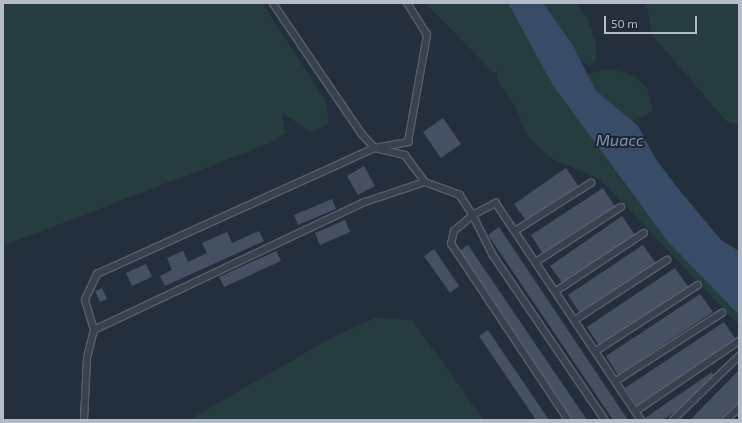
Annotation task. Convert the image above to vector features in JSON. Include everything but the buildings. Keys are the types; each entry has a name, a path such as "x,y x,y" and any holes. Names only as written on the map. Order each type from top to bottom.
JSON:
{"lane":[{"path":"273,3 362,134 375,148 405,155 425,182 460,195 473,215 494,255 605,420"},
{"path":"84,420 87,358 94,330 85,300 97,274 375,148 408,142 427,35 407,3"},
{"path":"94,330 365,202 425,182"},
{"path":"515,231 591,183"},
{"path":"568,420 451,244 454,230 473,215 496,203 641,420"},
{"path":"536,262 621,207"},
{"path":"556,291 644,233"},
{"path":"575,320 667,260"},
{"path":"596,351 698,285"},
{"path":"616,381 722,313"},
{"path":"636,411 739,341"},
{"path":"673,420 739,356"},
{"path":"726,420 739,408"}],"green space":[{"path":"3,3 262,3 326,101 329,123 311,132 282,113 285,133 270,143 3,246"},
{"path":"425,3 508,3 552,84 606,69 635,76 647,88 653,111 622,128 607,160 668,242 739,315 739,325 600,179 556,161 541,150 525,132 518,111 497,79 497,71 494,73"},
{"path":"544,3 575,3 587,18 596,44 596,60 590,66 571,54 543,13"},
{"path":"646,3 739,3 739,125 727,122 653,36"},
{"path":"374,318 412,320 484,420 189,420 324,342"}],"water":[{"name":"Миасс","path":"508,3 543,3 572,44 596,91 638,126 655,158 676,186 721,240 739,251 739,315 668,242 552,84"}]}
